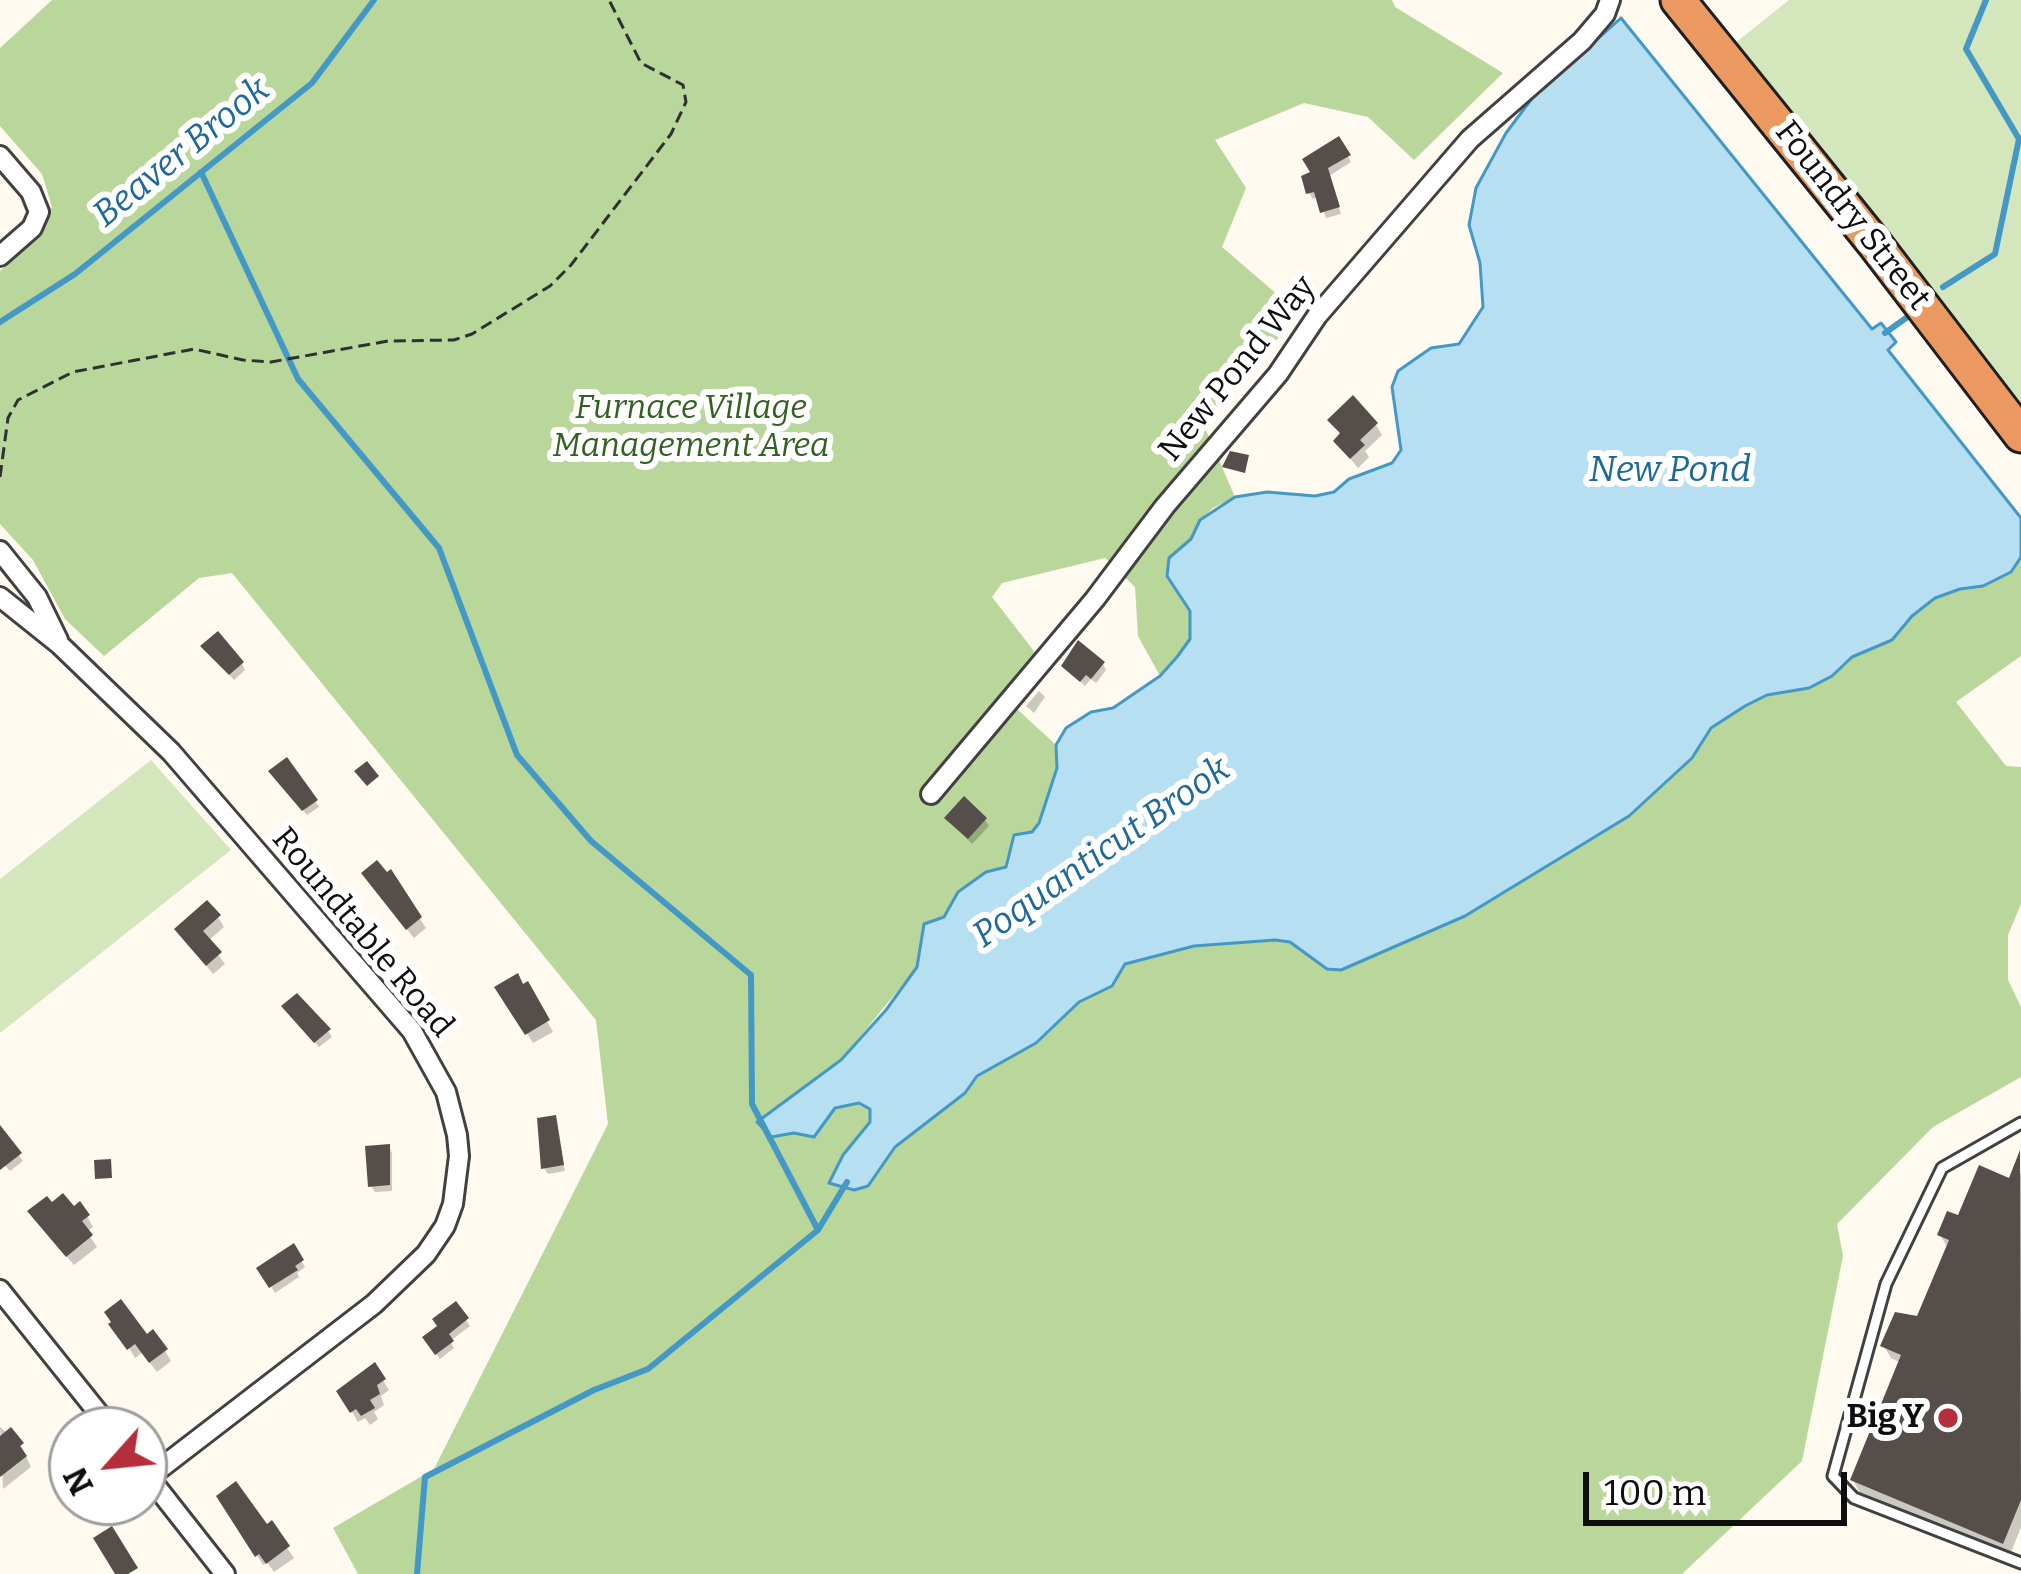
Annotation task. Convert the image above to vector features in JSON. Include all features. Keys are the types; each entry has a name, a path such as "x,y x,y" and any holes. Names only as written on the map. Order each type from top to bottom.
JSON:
{"highway":[{"name":"Foundry Street","path":"1678,0 2021,435"}],"street":[{"name":"New Pond Way","path":"931,794 1278,374 1325,306 1452,158 1513,98 1582,41 1605,14 1610,0"},
{"path":"0,156 31,192 39,212 32,228 0,256"},
{"name":"Roundtable Road","path":"0,551 37,597 60,645"},
{"name":"Roundtable Road","path":"0,597 60,645 171,752 412,1030 446,1092 458,1135 453,1204 426,1254 374,1304 168,1458"},
{"path":"0,1290 93,1406"},
{"path":"168,1501 225,1574"}],"lane":[{"path":"2018,1574 2021,1564 1854,1498 1832,1476 1886,1284 1942,1168 2021,1123"}],"path":[{"path":"0,477 8,418 18,400 73,372 194,349 271,362 388,341 454,340 550,286 571,266 671,134 686,102 683,85 641,62 609,0"}],"green space":[{"name":"Furnace Village Management Area","path":"52,0 1392,0 1395,7 1503,73 1414,160 1368,117 1304,103 1215,140 1246,188 1222,247 1300,314 1202,421 1235,497 1200,520 1191,539 1169,558 1167,576 1190,611 1190,639 1160,676 1138,636 1135,587 1105,558 1002,583 992,597 1037,655 1004,697 1056,745 1057,768 1039,823 1033,832 1014,836 1006,867 986,872 958,892 944,917 924,924 917,967 841,1060 758,1122 771,1137 794,1133 814,1137 835,1108 859,1103 871,1109 870,1122 843,1155 868,1186 895,1147 965,1093 977,1076 1036,1043 1079,1002 1112,986 1125,964 1194,946 1275,940 1290,942 1327,969 1691,758 1711,728 1745,706 1767,695 1809,688 1832,676 1852,657 1892,640 1935,598 1983,586 2011,572 2021,557 2021,656 1956,702 2006,766 2021,767 2021,904 2008,935 2008,980 2021,1007 2021,1077 1933,1127 1837,1224 1843,1256 1802,1461 1682,1574 358,1574 333,1528 434,1469 608,1124 596,1020 232,573 199,578 104,656 65,619 33,560 0,524 0,271 39,235 52,207 42,174 0,126 0,48"},
{"path":"1789,0 2021,0 2021,405 1734,44"},
{"path":"151,760 231,850 0,1033 0,879"}],"water":[{"name":"New Pond","path":"1621,18 1872,329 1881,323 1896,342 1888,350 2021,518 2021,557 2011,572 1983,586 1935,598 1892,640 1852,657 1832,676 1809,688 1767,695 1745,706 1711,728 1692,758 1629,816 1465,916 1341,970 1327,969 1290,942 1275,940 1194,946 1125,964 1112,986 1079,1002 1036,1043 977,1076 965,1093 895,1147 868,1186 854,1190 829,1183 843,1155 870,1122 870,1109 859,1103 835,1108 814,1137 794,1133 771,1137 757,1122 841,1060 886,1010 917,967 924,924 944,917 958,892 986,872 1006,867 1014,835 1032,832 1039,823 1057,768 1056,745 1066,728 1091,712 1113,708 1160,676 1177,657 1190,639 1190,611 1167,576 1169,558 1191,539 1200,520 1235,497 1334,492 1349,479 1392,463 1401,450 1392,387 1398,371 1431,348 1459,344 1483,307 1480,263 1469,225 1476,188 1506,133 1533,97"}],"building":[{"path":"1339,136 1351,155 1328,168 1340,207 1320,213 1314,192 1306,194 1301,176 1310,172 1302,159"},
{"path":"1353,395 1378,423 1360,440 1365,445 1350,459 1333,441 1340,433 1327,420"},
{"path":"1230,451 1249,455 1245,473 1222,467"},
{"path":"218,631 244,662 229,675 200,646"},
{"path":"1078,640 1105,662 1091,679 1086,675 1080,682 1061,666"},
{"path":"287,757 318,800 302,811 268,771"},
{"path":"367,761 379,776 367,786 354,771"},
{"path":"964,796 987,818 968,839 944,818"},
{"path":"377,860 387,872 391,869 422,917 406,930 361,873"},
{"path":"207,900 221,915 203,931 222,952 206,966 174,929"},
{"path":"518,973 523,984 528,981 550,1020 525,1035 494,987"},
{"path":"297,993 331,1029 314,1043 281,1006"},
{"path":"556,1115 564,1165 541,1169 537,1118"},
{"path":"0,1125 22,1153 0,1170"},
{"path":"390,1144 390,1185 368,1187 365,1146"},
{"name":"Big Y","path":"2020,1150 2021,1500 2003,1544 1850,1480 1901,1355 1880,1346 1895,1312 1917,1316 1949,1240 1937,1235 1947,1211 1958,1215 1979,1165 2009,1178"},
{"path":"111,1159 112,1178 95,1179 94,1160"},
{"path":"63,1193 74,1206 80,1201 90,1215 82,1221 93,1235 66,1257 27,1211 47,1196 52,1202"},
{"path":"294,1243 304,1260 295,1266 298,1270 269,1288 256,1268"},
{"path":"121,1299 147,1334 153,1329 168,1349 149,1363 135,1344 127,1350 108,1324 104,1312"},
{"path":"456,1301 469,1318 449,1334 454,1341 435,1355 422,1337 437,1326 432,1319"},
{"path":"375,1362 386,1379 377,1385 380,1394 370,1400 375,1408 361,1416 356,1409 350,1413 336,1391"},
{"path":"11,1427 24,1443 20,1446 27,1456 0,1477 0,1436"},
{"path":"236,1481 267,1524 272,1520 290,1546 266,1564 259,1554 255,1557 216,1496"},
{"path":"112,1526 138,1568 115,1574 93,1538"}],"waterway":[{"name":"Beaver Brook","path":"0,322 75,274 312,83 374,0"},
{"name":"Poquanticut Brook","path":"1943,287 1995,254 2019,139 1966,49 1986,0"},
{"path":"201,172 298,379 439,548 517,755 591,841 751,975 752,1104 818,1230"},
{"name":"Poquanticut Brook","path":"1885,333 1906,318"},
{"name":"Poquanticut Brook","path":"417,1574 425,1477 594,1390 648,1369 818,1230 847,1182"}],"place":[{"name":"Big Y","path":"1948,1418"}]}
